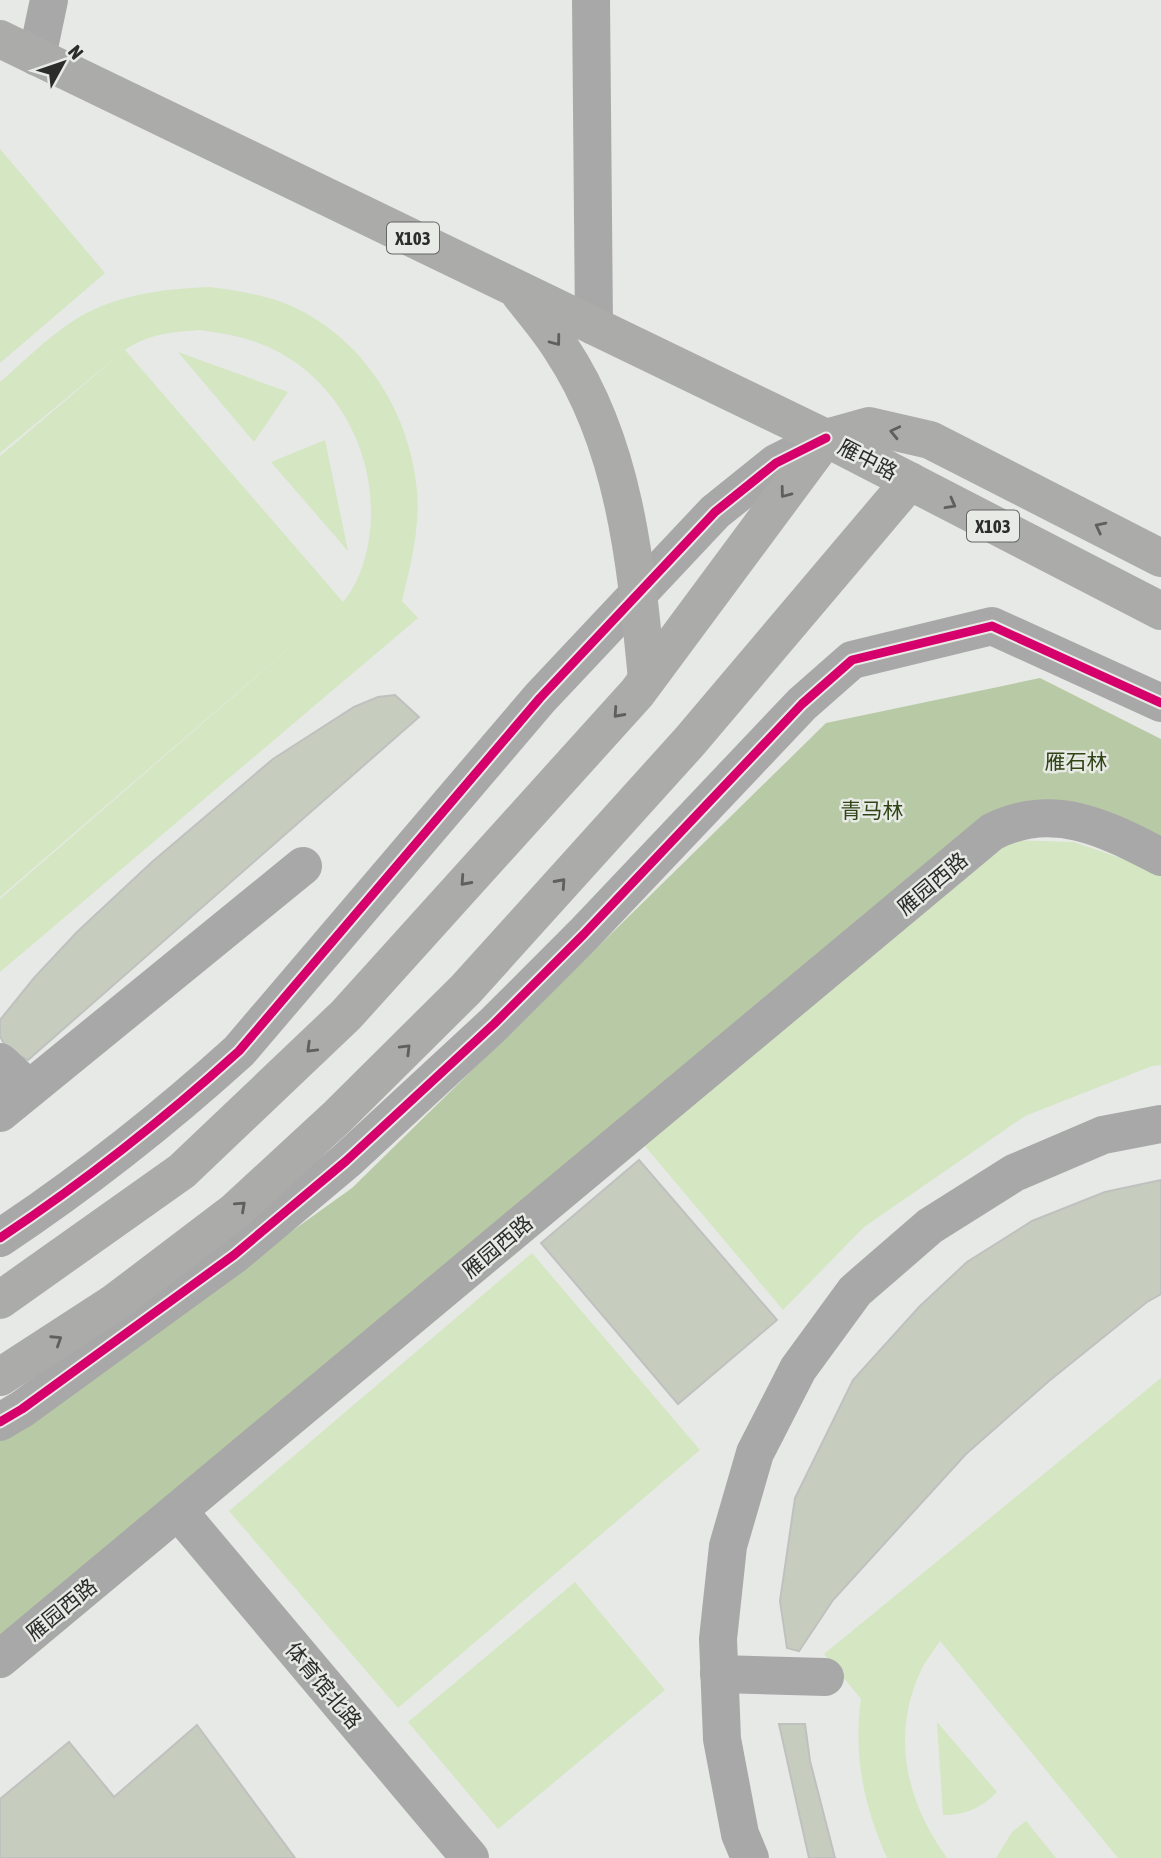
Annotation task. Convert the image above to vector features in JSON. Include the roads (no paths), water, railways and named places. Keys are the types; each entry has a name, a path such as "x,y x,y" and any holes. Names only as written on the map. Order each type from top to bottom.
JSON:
{"main road":[{"name":"X103","path":"0,39 826,438"},
{"path":"515,286 563,350 588,398 607,447 629,527 646,679"},
{"name":"雁中路","path":"826,438 869,426 930,440 1161,558"},
{"path":"0,1300 181,1171 346,1015 646,679 826,438"},
{"name":"雁中路","path":"826,438 1161,611"},
{"path":"0,1377 114,1303 234,1212 337,1117 466,989 690,741 910,481"}],"street":[{"path":"37,57 49,0"},
{"path":"591,0 594,326"},
{"path":"0,1238 62,1197 192,1094 239,1051 540,698 715,512 776,463 826,438"},
{"path":"0,1422 22,1409 234,1255 346,1161 503,1015 584,934 802,704 852,660 992,626 1161,703"},
{"name":"雁园西路","path":"0,1659 992,832 1009,823 1029,818 1071,820 1119,836 1161,857"},
{"path":"0,1113 303,866"},
{"path":"0,1062 29,1089"},
{"path":"750,1858 740,1834 722,1739 718,1639 728,1546 755,1453 798,1369 855,1292 930,1226 1014,1173 1103,1135 1161,1124"},
{"name":"体育馆北路","path":"179,1512 470,1858"},
{"path":"719,1674 825,1677"}],"park label":[{"name":"雁石林","path":"1076,761"},
{"name":"青马林","path":"872,810"}]}
